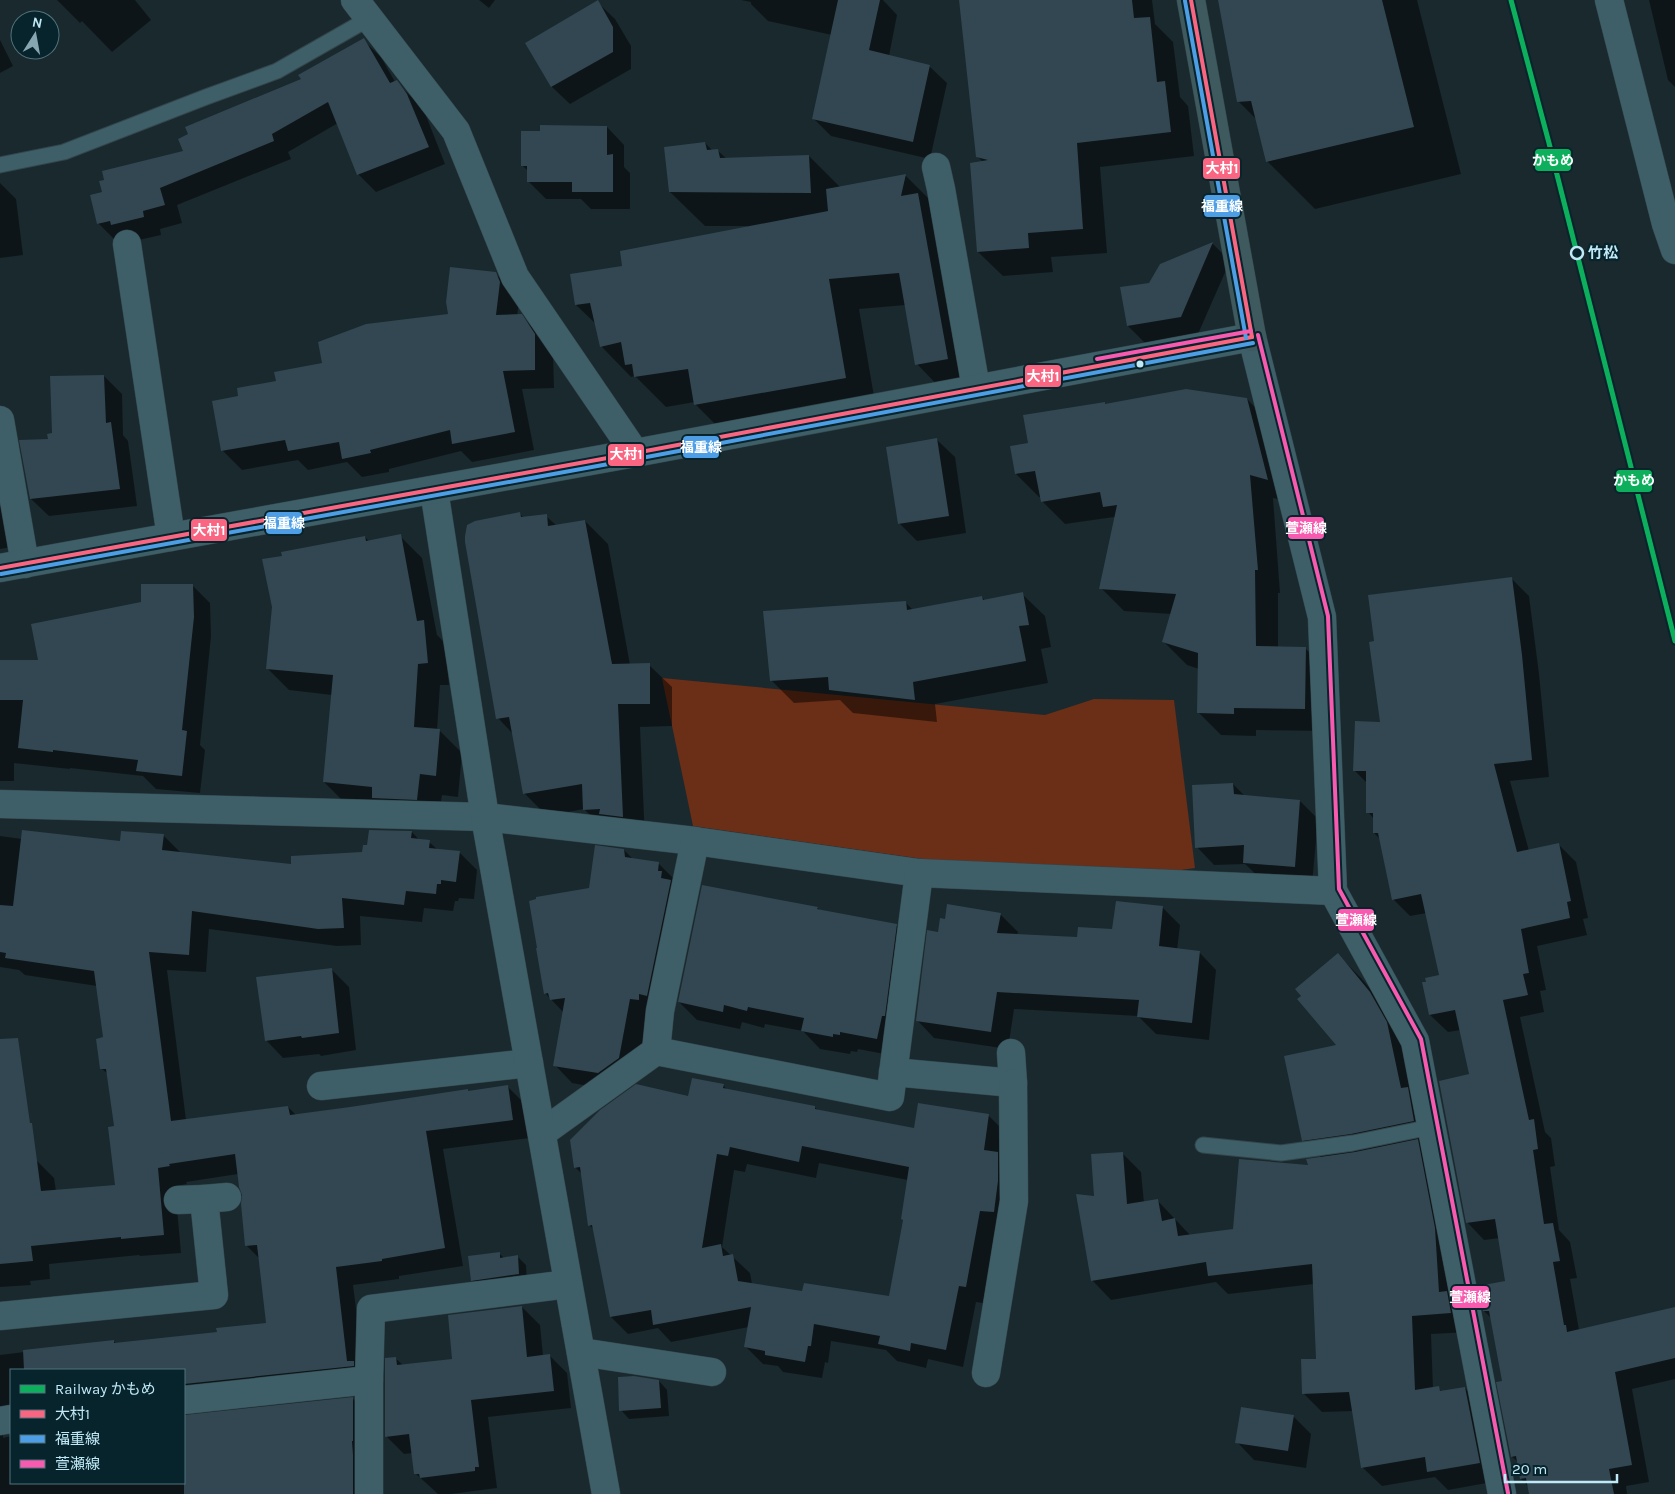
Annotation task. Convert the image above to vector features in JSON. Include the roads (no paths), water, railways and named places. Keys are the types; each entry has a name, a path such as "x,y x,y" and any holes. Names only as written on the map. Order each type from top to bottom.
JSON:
{"main road":[{"path":"1191,0 1252,337"}],"street":[{"path":"1609,0 1670,223 1675,250"},
{"path":"366,8 456,131 515,277 634,453"},
{"path":"936,167 976,388"},
{"path":"127,244 171,537"},
{"path":"0,420 12,566 434,490 1252,337 1322,617 1334,891 1415,1041 1502,1494"},
{"path":"434,490 485,817 606,1494"},
{"path":"0,806 485,817 695,841 919,873 1334,891"},
{"path":"656,1051 660,1011 695,841"},
{"path":"542,1134 656,1051 890,1097 919,873"},
{"path":"986,1372 1014,1201 1011,1053"},
{"path":"322,1086 529,1063"},
{"path":"893,1072 1013,1083"},
{"path":"0,1316 214,1295 203,1199"},
{"path":"369,1494 371,1308 568,1284"},
{"path":"581,1352 712,1372"},
{"path":"185,1400 369,1380"}],"lane":[{"path":"0,165 64,152 277,71 366,8"},
{"path":"1203,1145 1281,1153 1353,1143 1431,1127"}],"rail line":[{"name":"かもめ","path":"1511,0 1675,641"}],"place":[{"name":"竹松","path":"1577,253"}]}
